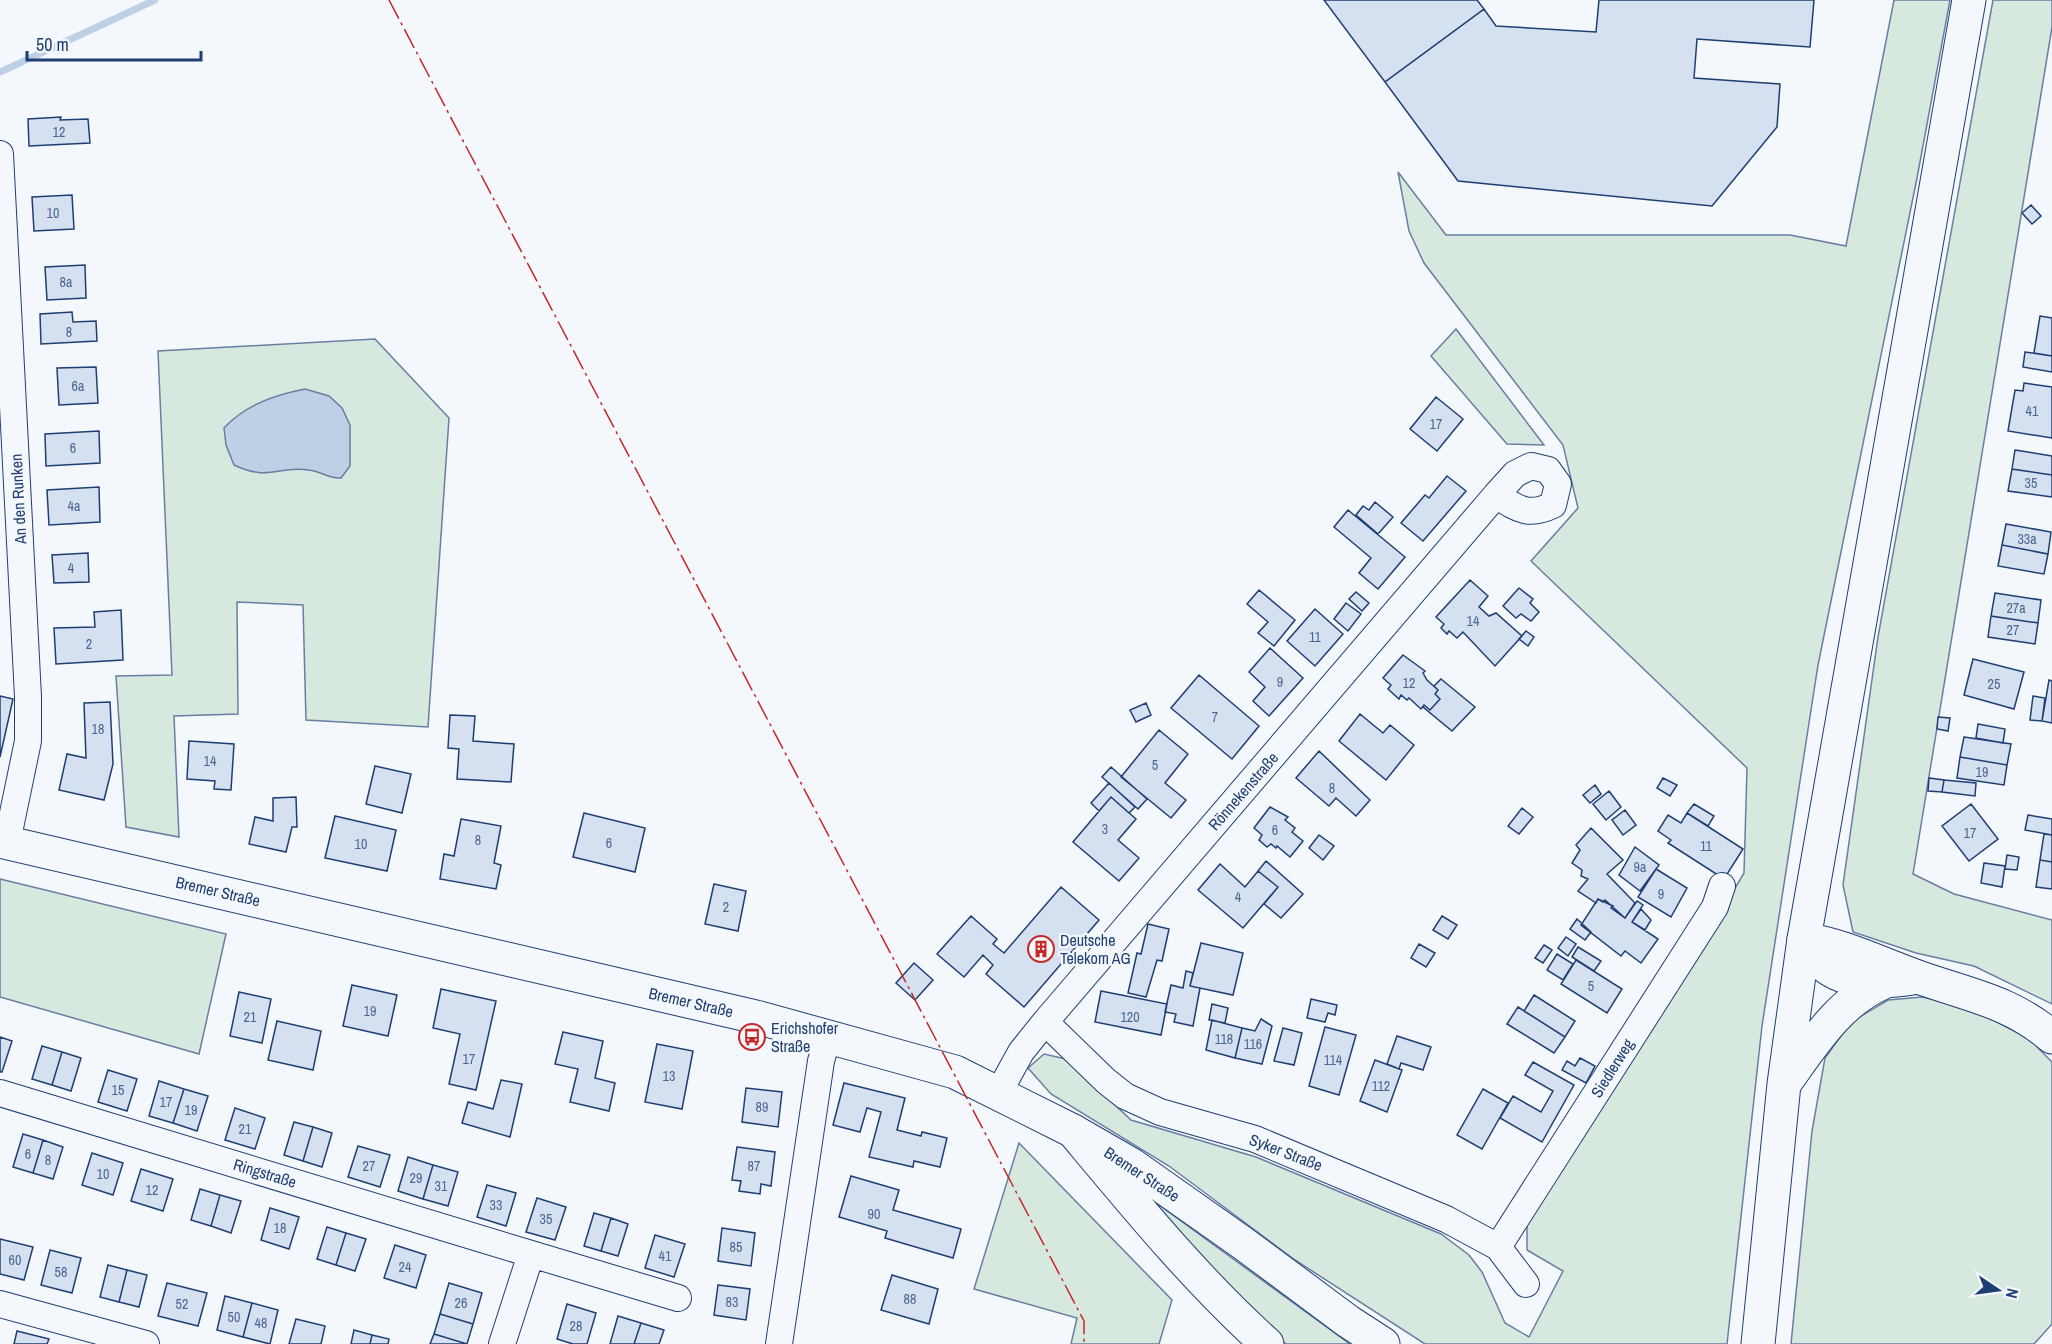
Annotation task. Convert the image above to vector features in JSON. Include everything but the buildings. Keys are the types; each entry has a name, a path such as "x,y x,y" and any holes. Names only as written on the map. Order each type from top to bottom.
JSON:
{"main road":[{"path":"1758,1344 1784,1084 1804,939 1969,0"},
{"name":"Bremer Straße","path":"3,841 828,1036 955,1072 999,1092 1132,1165 1349,1322 1383,1344"},
{"path":"1804,939 1836,944 1918,977 1989,998 2020,1013 2052,1037"},
{"path":"1804,939 1810,952 1826,969 1840,975 1882,983"},
{"path":"1784,1084 1819,1037 1853,1000 1882,983 1918,977"},
{"path":"1073,1131 1137,1208 1239,1319 1267,1344"}],"street":[{"name":"An den Runken","path":"0,154 28,697 28,741 3,841"},
{"name":"Rönnekenstraße","path":"999,1092 1021,1052 1045,1022 1496,495"},
{"name":"Siedlerweg","path":"1498,1247 1714,907 1722,886"},
{"name":"Syker Straße","path":"1045,1022 1106,1082 1125,1096 1160,1112 1255,1139 1366,1183 1446,1219 1498,1247 1526,1284"},
{"path":"779,1344 821,1061 828,1036"},
{"name":"Ringstraße","path":"0,1093 678,1298"},
{"path":"502,1344 531,1254"},
{"path":"0,1304 146,1344"}],"shaded area":[{"path":"1894,0 1950,0 1917,178 1818,665 1762,1026 1727,1344 1425,1344 1295,1260 1169,1166 1051,1094 1028,1068 1044,1054 1066,1059 1131,1120 1256,1157 1441,1234 1469,1255 1482,1272 1505,1323 1529,1337 1563,1271 1527,1250 1527,1223 1701,946 1744,873 1747,768 1531,561 1578,508 1563,445 1424,263 1409,231 1398,172 1446,235 1790,235 1846,246"},
{"path":"1993,0 2052,0 2052,27 1913,874 1954,894 2052,920 2052,1004 1974,966 1916,953 1853,932 1843,885 1878,637"},
{"path":"1456,329 1544,445 1507,444 1431,356"},
{"path":"375,339 449,418 428,727 306,720 303,605 237,602 238,714 174,716 179,837 126,827 116,676 172,675 158,351"},
{"path":"0,879 226,934 199,1054 0,997"},
{"path":"1922,997 1968,1007 2028,1038 2052,1062 2052,1324 2034,1344 1791,1344 1812,1131 1825,1058 1851,1022 1888,1000"},
{"path":"1019,1143 1172,1300 1159,1344 1071,1344 1077,1318 974,1289"},
{"path":"1144,1194 1350,1344 1286,1344 1261,1322"}],"water":[{"path":"305,389 329,396 342,408 350,425 350,466 341,478 298,469 265,473 246,470 234,465 226,445 224,428 241,413 261,402"}],"waterway":[{"path":"0,72 155,0"}],"power":[{"path":"389,0 1084,1321 1084,1344"}],"place":[{"name":"Deutsche Telekom AG","path":"1041,949"},
{"name":"Erichshofer Straße","path":"752,1037"}]}
